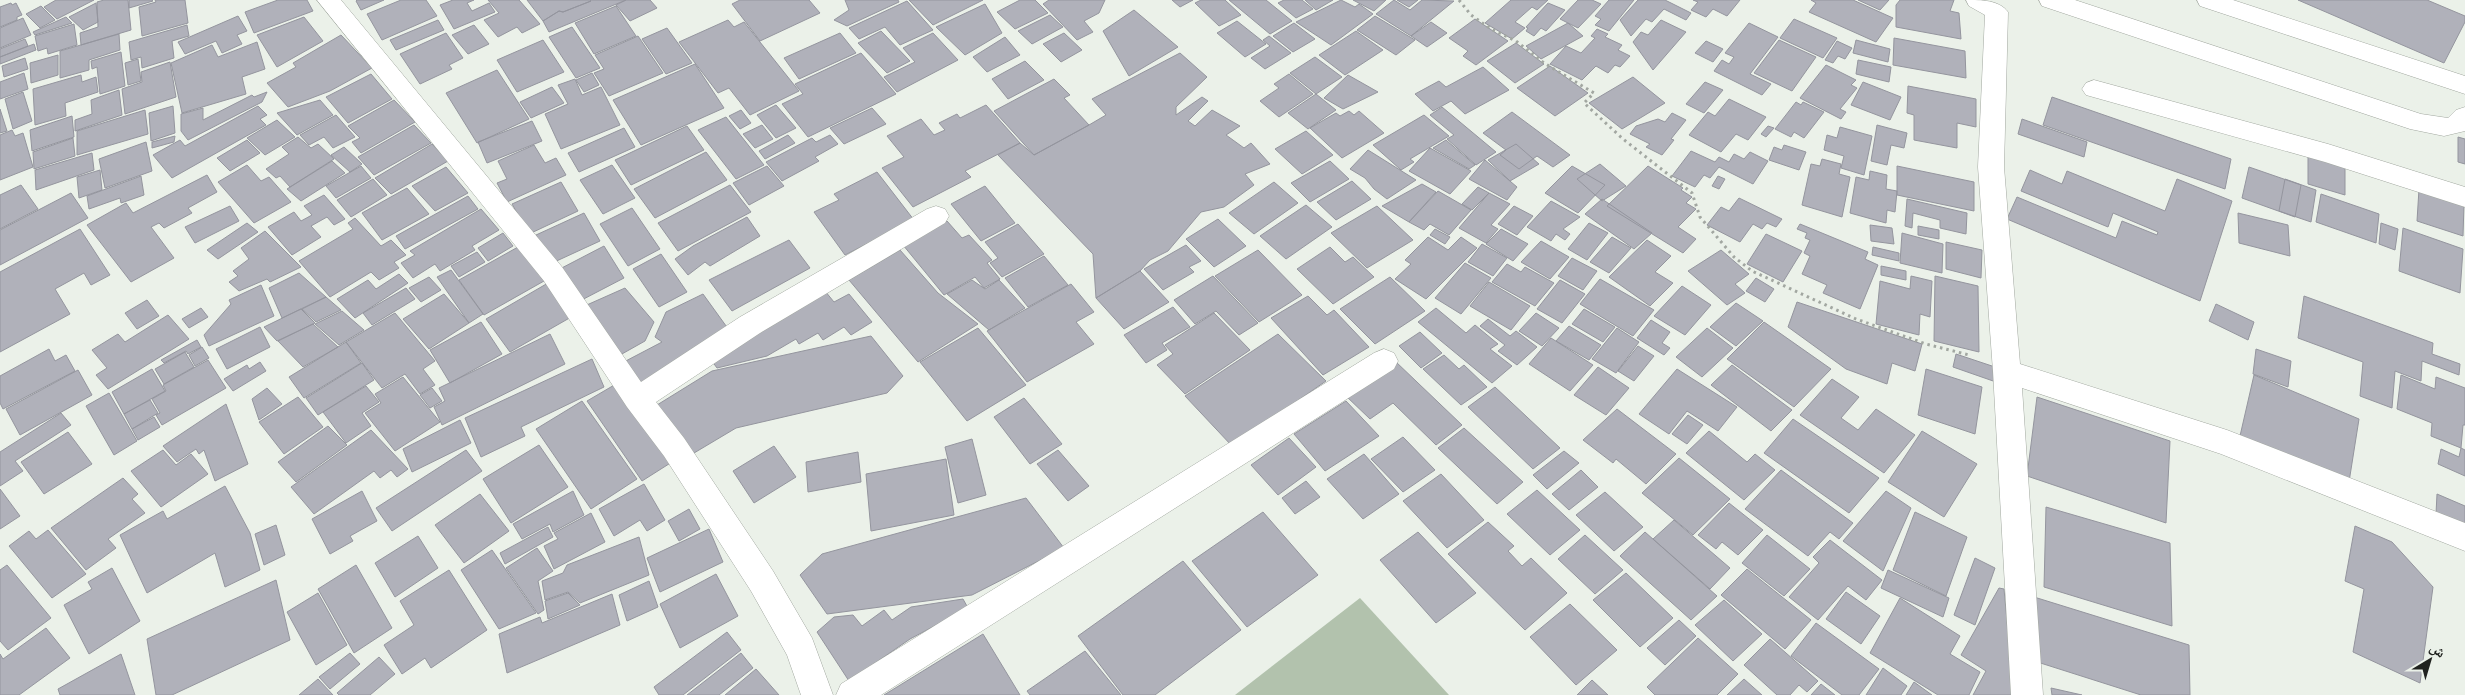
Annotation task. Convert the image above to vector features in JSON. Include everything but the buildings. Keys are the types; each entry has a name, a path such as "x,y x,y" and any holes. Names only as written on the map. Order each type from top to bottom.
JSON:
{"street":[{"path":"328,0 553,274 636,399 674,447 762,581 801,649 817,695"},
{"path":"1977,0 1997,12 1990,167 2007,364 2027,695"},
{"path":"2050,0 2419,123 2448,128 2461,123 2465,116"},
{"path":"2208,0 2465,86"},
{"path":"2094,89 2328,152 2465,197"},
{"path":"636,399 750,325 936,216"},
{"path":"852,695 1384,361"},
{"path":"2007,364 2227,443 2465,537"}],"path":[{"path":"1458,0 1472,15 1491,29 1516,41 1544,63 1594,92 1584,103 1623,139 1692,193 1700,218 1734,257 1752,271 1856,319 1926,344 2007,364"}],"green space":[{"path":"1360,598 1449,695 1235,695"}]}
